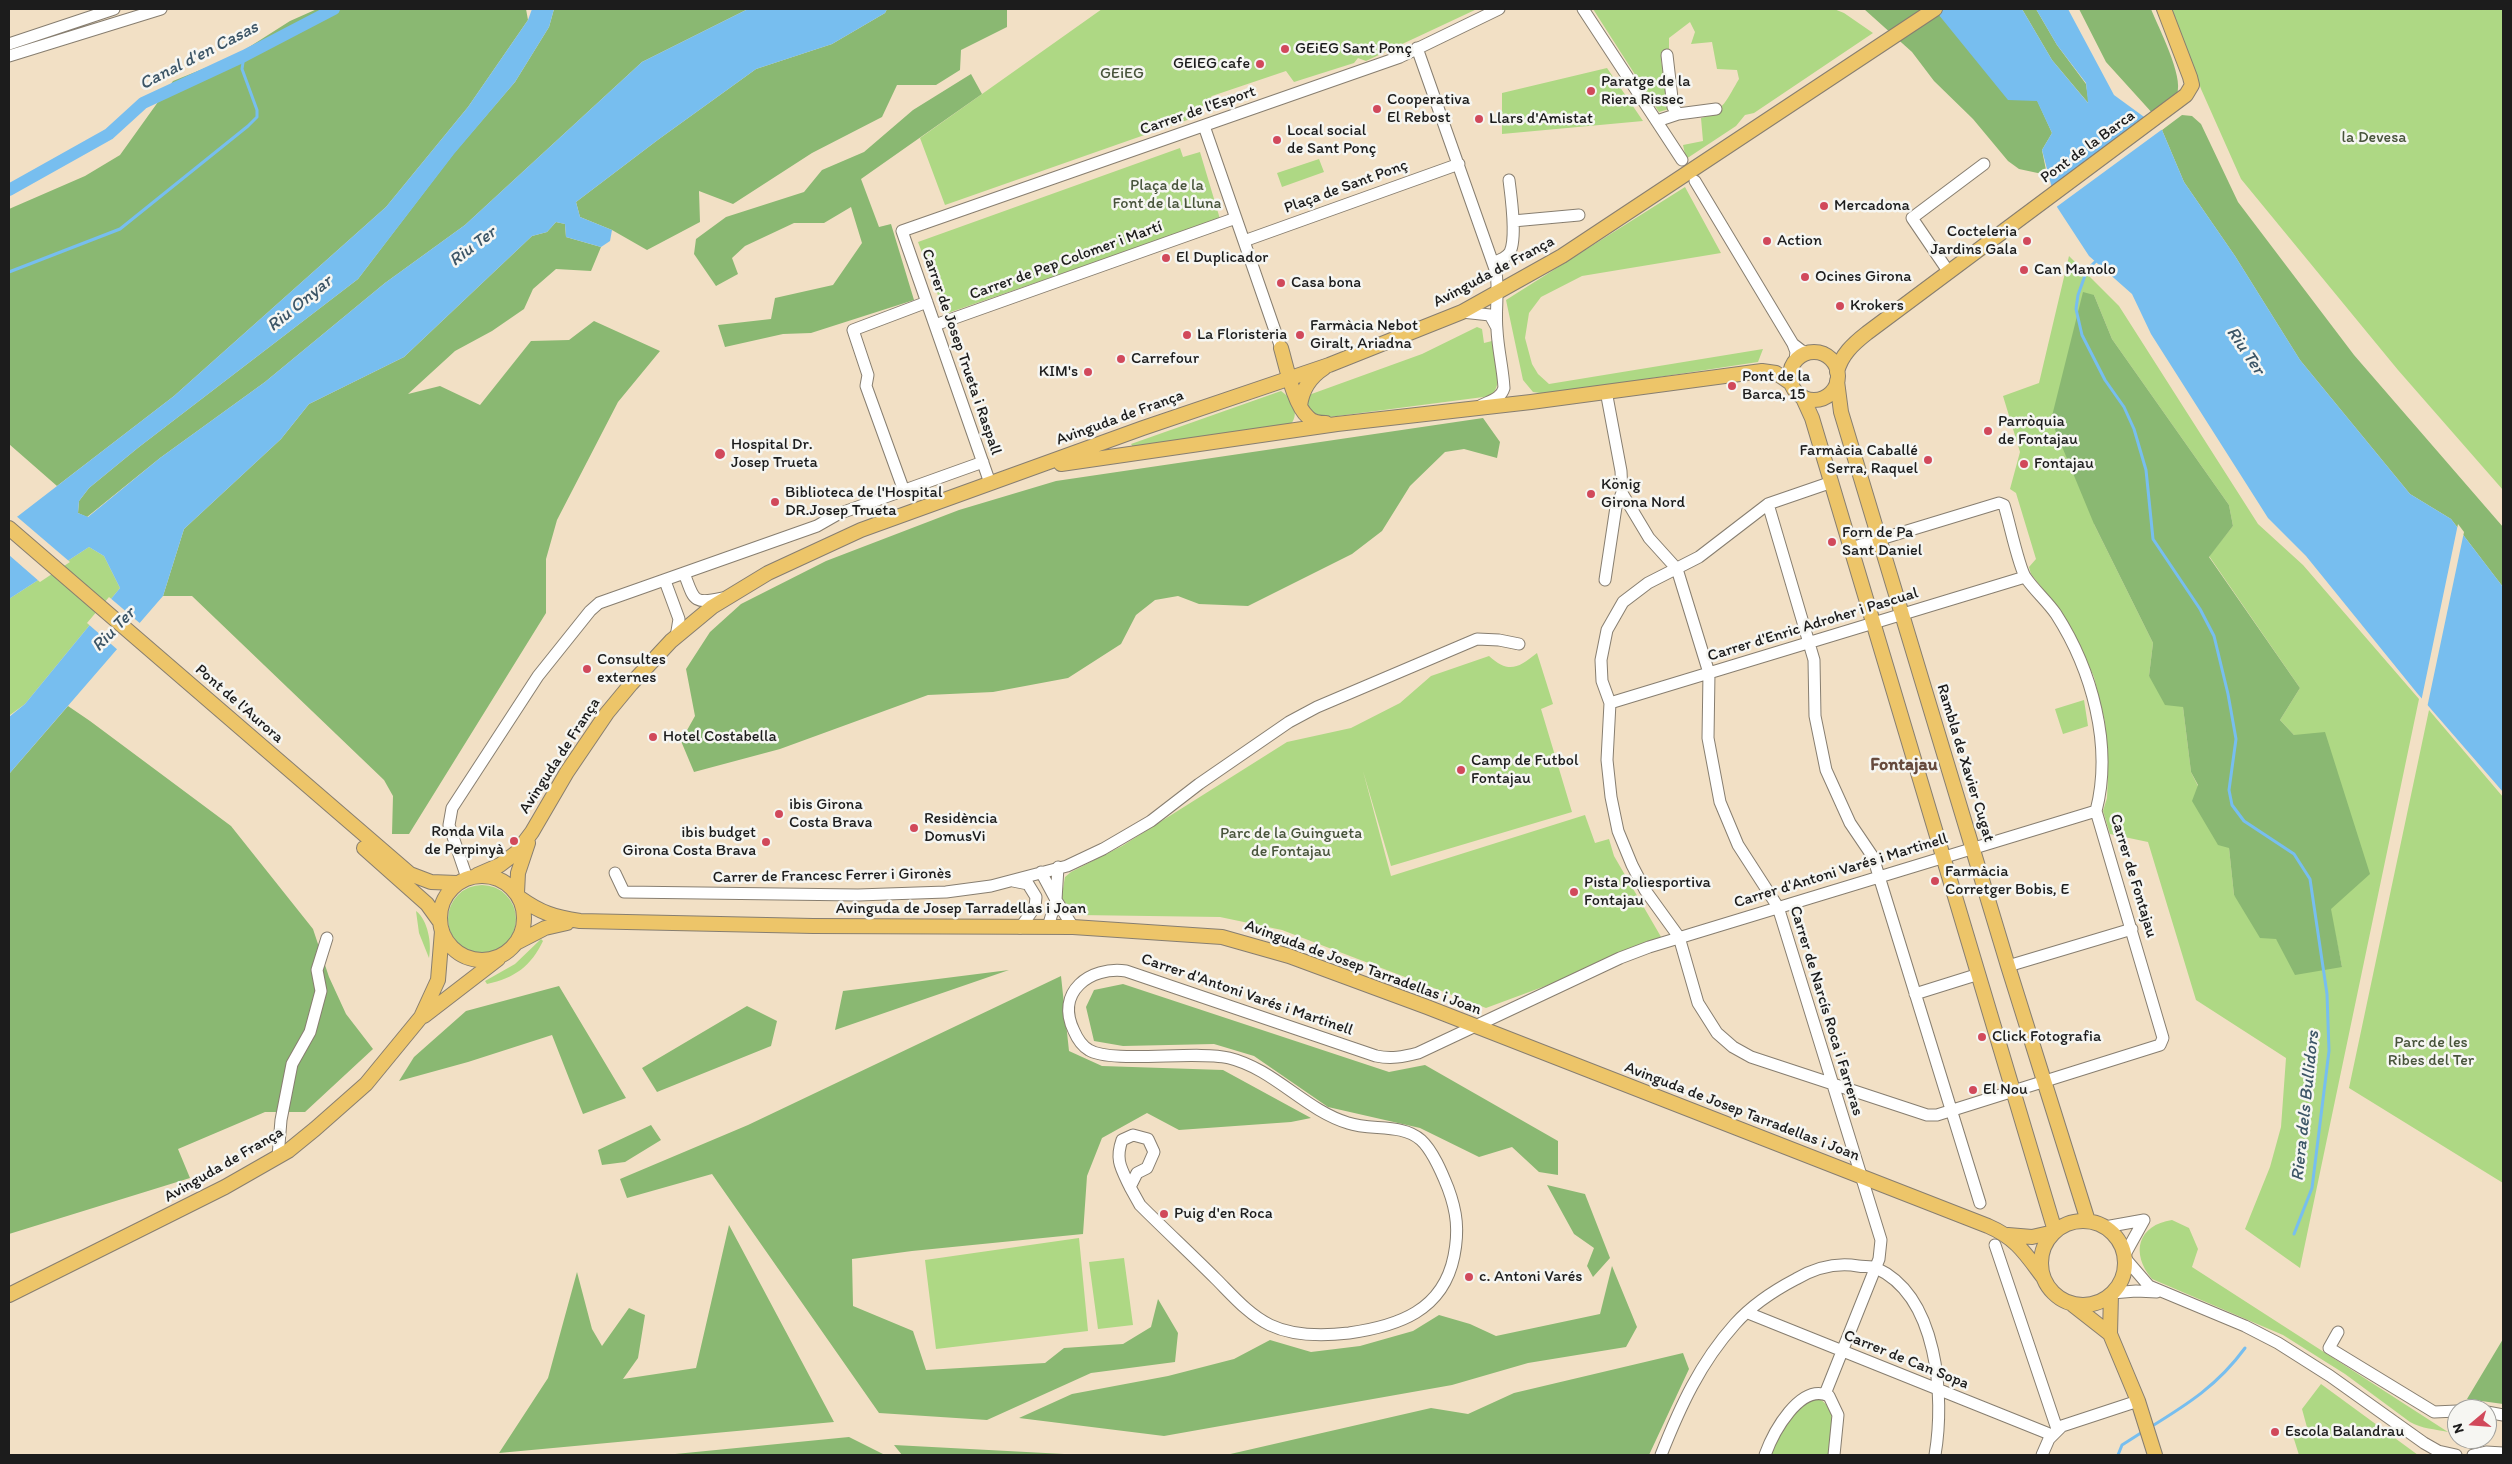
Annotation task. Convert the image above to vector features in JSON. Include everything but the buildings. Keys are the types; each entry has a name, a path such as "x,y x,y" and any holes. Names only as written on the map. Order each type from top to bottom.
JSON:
{"main road":[{"name":"Avinguda de França","path":"467,879 508,860 532,832 567,772 607,714 631,684 676,637 728,597 768,573 822,547 1031,469 1289,377 1329,365 1462,312 1562,256 1935,9"},
{"name":"Pont de la Barca","path":"1837,377 1840,361 1855,342 1948,271 2174,106 2190,90 2190,77 2164,9"},
{"path":"1281,348 1299,363 1307,366 1329,365"},
{"path":"1281,348 1300,406 1309,419 1337,424"},
{"path":"1802,396 1820,398 1831,392 1837,377 1827,356 1809,352 1795,360 1790,372 1792,384 1802,396 1812,418 1832,482 2055,1231"},
{"path":"1300,406 1304,388 1312,378 1329,365"},
{"name":"Avinguda de França","path":"1031,469 1337,424 1762,371 1776,373 1792,384"},
{"name":"Rambla de Xavier Cugat","path":"1837,377 1842,412 1902,615 1972,849 2088,1221"},
{"name":"Pont de l'Aurora","path":"9,528 376,853 427,904 441,926"},
{"name":"Pont de l'Aurora","path":"9,540 376,853 410,874 431,882 467,879"},
{"name":"Avinguda de França","path":"518,896 518,873 532,832"},
{"path":"467,879 499,879 518,896 524,919 521,934 516,943 421,1018 438,980 443,900 467,879"},
{"name":"Avinguda de Josep Tarradellas i Joan","path":"518,896 537,910 552,917 580,922 1020,928 1072,927 1191,933 1240,941 1333,972 1475,1026 2007,1235 2020,1245 2043,1277"},
{"name":"Avinguda de Josep Tarradellas i Joan","path":"516,943 545,928 580,922"},
{"path":"441,926 454,950 469,958 486,960 503,955"},
{"name":"Avinguda de França","path":"9,1295 214,1193 278,1157 346,1104 386,1061 421,1018"},
{"path":"2110,1334 2112,1294 2122,1277 2124,1257 2117,1238 2105,1227 2088,1221 2069,1223 2055,1231 2042,1252 2040,1265 2043,1277 2054,1295 2072,1304 2110,1334 2140,1406 2153,1450"},
{"name":"Avinguda de Josep Tarradellas i Joan","path":"2007,1235 2032,1237 2055,1231"},
{"path":"2072,1304 2092,1304 2112,1294"}],"street":[{"path":"9,44 114,9"},
{"path":"9,56 161,9"},
{"name":"Carrer de l'Esport","path":"902,231 1400,57 1499,9"},
{"path":"1583,9 1682,160"},
{"path":"1417,48 1494,262 1499,291 1496,303 1496,328 1504,376 1502,393 1474,408"},
{"path":"1667,55 1673,107 1678,114"},
{"path":"1657,121 1678,114 1716,110"},
{"path":"1204,126 1281,348"},
{"name":"Plaça de Sant Ponç","path":"1244,241 1459,164"},
{"path":"1948,271 1912,218 1984,164"},
{"path":"1494,262 1510,252 1513,221 1509,180"},
{"path":"1695,181 1793,344 1796,352 1795,360"},
{"path":"1513,221 1579,215"},
{"name":"Carrer de Pep Colomer i Martí","path":"935,325 1236,218"},
{"name":"Carrer de Josep Trueta i Raspall","path":"902,231 990,484"},
{"path":"904,491 866,386 868,375 853,330 927,302"},
{"path":"1462,312 1490,316 1496,328"},
{"path":"1793,344 1802,351 1809,352"},
{"path":"1605,580 1616,507 1622,493 1621,471 1606,391"},
{"path":"467,879 449,825 452,808 547,663 599,603 817,526 838,514 983,462"},
{"path":"1832,482 1768,504 1706,551 1677,569 1639,588 1623,602 1611,620 1600,660 1602,680 1610,703 1607,760 1611,797 1618,831 1645,890 1679,937 1701,1008 1724,1040 1751,1057 1919,1114 1933,1115 2044,1083"},
{"path":"1622,493 1649,538 1677,569"},
{"name":"Carrer de Fontajau","path":"1880,539 2000,503 2004,505 2025,577 2050,606 2064,628 2076,650 2089,685 2102,752 2096,811 2126,930 2163,1038 2160,1045 2044,1083"},
{"path":"1768,504 1815,666 1815,716 1826,770 1850,823 1873,858 1880,877 1980,1203"},
{"path":"1851,548 1880,539"},
{"name":"Carrer de Narcís Roca i Farreras","path":"1677,569 1709,673 1708,738 1720,802 1742,852 1778,907 1881,1240 1878,1259 1825,1394"},
{"path":"684,573 693,597 697,601 702,602 728,597"},
{"name":"Carrer d'Enric Adroher i Pascual","path":"1610,703 2025,577"},
{"path":"665,581 679,619 676,637"},
{"name":"Carrer de Francesc Ferrer i Gironès","path":"615,873 624,892 868,895 946,892 991,886 1011,881 1067,866 1103,849 1145,824 1289,722 1317,707 1477,639 1519,644"},
{"name":"Carrer d'Antoni Varés i Martinell","path":"1130,1187 1140,1205 1246,1308 1269,1324 1290,1331 1319,1335 1366,1331 1390,1325 1423,1309 1440,1293 1448,1278 1456,1246 1458,1230 1455,1207 1433,1158 1421,1140 1406,1131 1348,1124 1324,1113 1281,1084 1229,1058 1174,1054 1109,1055 1095,1053 1084,1046 1075,1034 1070,1018 1070,1002 1079,985 1091,975 1108,970 1126,971 1295,1029 1391,1058 1418,1053 1620,958 1664,942 2096,811"},
{"path":"1048,928 1056,900 1058,867"},
{"path":"1020,928 1035,907 1042,872"},
{"path":"1042,872 1072,927"},
{"path":"1011,881 1028,884 1036,897 1048,928"},
{"path":"2008,966 2126,930"},
{"path":"278,1157 280,1120 292,1064 310,1032 320,991 316,970 327,938"},
{"path":"1664,942 1675,944 1683,950"},
{"path":"1916,994 1979,974"},
{"path":"2105,1227 2144,1220 2124,1257 2149,1286 2158,1292 2245,1326 2278,1343 2330,1376 2424,1443 2438,1451 2456,1455"},
{"path":"1995,1245 2054,1432"},
{"path":"1661,1455 1691,1384 1731,1329 1748,1313 1785,1285 1814,1270 1842,1265 1874,1267 1902,1285 1918,1307 1931,1347 1938,1390 1940,1417 1935,1455"},
{"path":"2112,1294 2136,1290 2158,1292"},
{"name":"Carrer de Can Sopa","path":"1748,1313 1938,1390 2054,1432"},
{"path":"2338,1332 2329,1348 2434,1412 2447,1411"},
{"path":"1765,1455 1779,1427 1802,1399 1816,1393 1829,1396 1834,1403 1838,1415 1834,1455"},
{"path":"2042,1455 2054,1432 2070,1423 2140,1406"},
{"path":"2424,1443 2434,1455"},
{"path":"2474,1455 2486,1452 2503,1453"}],"green space":[{"path":"317,9 526,9 528,20 468,107 386,207 174,396 57,486 9,444 9,209 85,176 120,155 173,81 235,56 290,21"},
{"path":"554,9 748,9 642,62 465,225 385,283 265,382 160,458 87,517 78,513 79,501 89,488 139,447 358,279 454,153 515,82 549,27"},
{"path":"887,9 1007,9 1007,27 961,50 960,70 936,85 897,85 882,117 812,153 733,204 699,191 700,222 647,250 612,230 580,217 576,202 756,69 832,44 885,13"},
{"name":"GEiEG","path":"1102,9 1477,9 1366,61 1358,58 1354,63 1294,82 1286,71 1212,96 1190,119 945,205 920,138"},
{"path":"1593,9 1834,9 1844,13 1873,33 1754,113 1745,115 1736,126 1686,159 1683,145 1703,141 1701,118 1715,112 1728,98 1739,79 1737,70 1717,69 1712,42 1691,44 1695,32 1690,22 1669,38 1669,49 1661,60 1669,109 1659,112"},
{"path":"1864,9 1934,9 1949,25 2037,100 2052,133 2042,150 2047,175 2019,169 2008,161 1973,119 1934,81 1912,52"},
{"path":"2022,9 2036,9 2057,45 2086,84 2089,104 2052,60"},
{"path":"2079,9 2151,9 2169,51 2177,76 2177,94 2170,103 2154,115 2106,62"},
{"name":"la Devesa","path":"2172,9 2503,9 2503,490 2398,370 2241,179 2201,89"},
{"path":"1607,68 1643,121 1502,134 1502,93"},
{"path":"971,74 982,94 861,179 879,227 891,224 914,300 811,333 783,334 725,347 718,325 771,319 775,298 833,285 862,243 851,207 824,223 794,223 745,246 732,258 738,274 716,286 694,254 696,239 726,217 804,192 822,170 864,152 913,110"},
{"path":"2182,115 2192,116 2201,124 2238,202 2354,355 2503,527 2503,587 2451,519 2410,494 2300,360 2235,256 2184,182 2162,130"},
{"name":"Plaça de la Font de la Lluna","path":"1180,148 1183,157 1200,152 1220,219 945,314 918,242"},
{"path":"1319,159 1324,172 1282,187 1277,173"},
{"path":"1685,187 1721,253 1582,276 1541,297 1529,313 1525,338 1532,364 1538,374 1549,384 1763,349 1758,362 1547,394 1533,392 1523,380 1506,300"},
{"path":"556,222 565,224 566,237 601,247 591,271 556,269 533,289 524,309 492,331 455,351 408,394 440,386 480,405 531,341 569,340 594,321 660,351 618,402 557,520 546,559 546,613 409,834 392,834 393,796 384,780 192,596 163,596 184,529 281,439 309,404 404,357 532,236 547,232"},
{"path":"2069,256 2119,306 2258,524 2303,565 2419,699 2300,1268 2245,1229 2270,1167 2281,1127 2286,1058 2196,1000 2148,842 2110,834 2103,811 2107,798 2108,775 2105,722 2094,677 2074,633 2062,613 2031,574 2029,567 2036,559 2016,493 2010,489 2020,452 2003,396 2039,383","holes":["2094,295 2112,339 2229,505 2233,526 2209,556 2300,688 2280,720 2294,735 2342,967 2276,939 2234,895 2229,848 2191,772 2183,707 2149,676 2153,643 2094,524"]},
{"path":"2083,292 2094,295 2112,339 2229,505 2233,526 2209,557 2300,688 2280,720 2294,735 2325,732 2370,874 2331,909 2342,967 2295,975 2276,939 2260,938 2234,895 2229,848 2218,845 2192,801 2198,785 2191,772 2183,707 2165,705 2149,676 2153,643 2094,524 2051,420"},
{"path":"1477,327 1482,329 1484,343 1492,341 1497,362 1497,384 1491,396 1322,418 1309,407 1306,396 1422,354"},
{"path":"1281,391 1294,406 1295,415 1291,424 1133,447 1131,444"},
{"path":"1483,418 1500,442 1497,458 1464,449 1445,452 1410,486 1382,531 1352,554 1248,606 1199,604 1178,596 1155,600 1136,615 1121,644 1068,678 993,692 928,695 780,749 694,772 681,741 695,716 686,669 710,632 741,604 826,561 959,510 1056,481"},
{"path":"89,547 104,556 120,588 25,704 10,715 9,599"},
{"name":"Parc de la Guingueta de Fontajau","path":"1537,653 1553,704 1541,709 1572,812 1391,866 1363,771 1391,876 1585,815 1595,843 1609,839 1614,856 1664,942 1486,1008 1282,930 1220,917 1078,915 1061,900 1065,877 1071,872 1122,846 1287,742 1351,728 1400,703 1431,676 1489,656 1502,665 1513,667"},
{"path":"2084,700 2088,726 2063,734 2055,709"},
{"path":"68,706 231,826 313,929 329,977 346,1014 373,1049 305,1112 265,1112 178,1149 190,1178 9,1234 9,774"},
{"name":"Parc de les Ribes del Ter","path":"2429,710 2503,797 2503,1183 2349,1088"},
{"path":"482,885 495,888 506,895 513,906 516,919 513,932 506,943 495,950 482,953 469,950 458,943 451,932 448,919 451,906 458,895 469,888"},
{"path":"416,911 424,920 428,933 429,958 419,933"},
{"path":"541,939 543,941 538,950 521,970 506,978 487,984 485,981 515,964"},
{"path":"1009,970 835,1030 843,991"},
{"path":"1061,976 1069,1051 1102,1066 1223,1070 1311,1118 1291,1122 1179,1130 1147,1113 1102,1138 1087,1176 1083,1234 852,1259 853,1306 913,1331 926,1370 1045,1363 1064,1348 1123,1344 1151,1327 1158,1299 1178,1333 1175,1362 1091,1373 987,1420 879,1413 712,1174 627,1198 620,1179 748,1125"},
{"path":"1123,984 1389,1072 1425,1065 1558,1141 1558,1175 1539,1172 1512,1147 1479,1157 1420,1128 1328,1107 1254,1056 1214,1044 1123,1046 1094,1041 1086,1007 1094,990"},
{"path":"559,986 626,1098 583,1114 552,1035 468,1062 399,1081 414,1057 466,1011"},
{"path":"747,1006 777,1021 771,1046 657,1092 642,1068"},
{"path":"651,1125 661,1140 625,1162 602,1165 598,1150"},
{"path":"1547,1185 1585,1194 1610,1258 1593,1277 1587,1266 1594,1248 1574,1234"},
{"path":"2172,1220 2189,1228 2198,1249 2192,1267 2447,1432 2410,1422 2345,1374 2283,1335 2152,1279 2141,1260 2141,1242 2151,1228"},
{"path":"729,1225 834,1422 499,1453 548,1378 577,1272 592,1329 602,1346 629,1308 645,1315 638,1358 623,1379 696,1368"},
{"path":"1079,1238 1088,1331 936,1349 925,1260"},
{"path":"1124,1258 1133,1325 1098,1329 1089,1262"},
{"path":"1612,1266 1637,1327 1626,1347 1528,1363 1452,1385 1164,1436 1019,1418 1072,1394 1168,1376 1234,1359 1270,1340 1311,1352 1360,1346 1413,1331 1439,1315 1470,1324 1496,1336 1600,1314"},
{"path":"2503,1339 2503,1404 2497,1403 2497,1399 2467,1399"},
{"path":"1683,1353 1689,1369 1649,1455 1226,1455 1431,1408 1468,1414 1514,1393"},
{"path":"2321,1384 2418,1455 2299,1455 2293,1436 2308,1431 2302,1409"},
{"path":"1819,1399 1825,1403 1832,1416 1830,1455 1770,1455 1783,1429 1795,1412 1810,1401"},
{"path":"849,1437 885,1455 665,1455"},
{"path":"894,1445 1083,1455 902,1455"}],"water":[{"path":"532,9 554,9 549,27 515,82 454,154 358,279 139,447 89,488 79,501 78,513 88,517 160,458 265,382 385,283 465,225 642,62 748,9 887,9 885,13 832,44 756,69 576,202 580,217 612,230 610,241 601,247 566,237 565,224 556,222 547,232 532,236 404,357 309,404 281,439 184,529 163,596 9,774 9,717 25,704 120,588 104,556 89,547 9,599 9,523 174,396 386,207 468,107 528,20"},
{"name":"Riu Ter","path":"1934,9 2022,9 2052,60 2088,103 2086,83 2057,45 2036,9 2068,9 2114,95 2162,130 2184,182 2235,256 2300,360 2410,494 2451,519 2503,587 2503,792 2417,693 2306,556 2268,518 2151,334 2132,294 2089,256 2057,207 2042,150 2052,133 2037,101 2008,100"}],"pier":[{"path":"2150,118 2164,128 2055,208 2049,191"},
{"path":"15,515 70,562 40,582 9,555 9,520"},
{"path":"2458,524 2464,532 2427,708 2421,702"},
{"path":"109,597 142,625 119,651 87,623"}],"waterway":[{"name":"Canal d'en Casas","path":"9,190 109,134 143,103 244,56 334,9"},
{"path":"9,272 120,229 248,126 257,117 257,110 242,69 244,56"},
{"name":"Riera dels Bullidors","path":"2097,260 2087,270 2078,295 2076,309 2082,335 2105,380 2124,407 2134,429 2146,470 2153,539 2200,609 2214,636 2228,694 2236,739 2229,790 2232,805 2244,821 2294,854 2310,879 2327,994 2329,1051 2312,1188 2294,1234"},
{"name":"Riera dels Bullidors","path":"2149,1428 2202,1393 2224,1373 2245,1348"},
{"name":"Riera dels Bullidors","path":"2118,1455 2122,1445 2144,1431"}],"place":[{"name":"GEiEG Sant Ponç","path":"1285,49"},
{"name":"GEIEG cafe","path":"1260,64"},
{"name":"Paratge de la Riera Rissec","path":"1591,91"},
{"name":"Cooperativa El Rebost","path":"1377,109"},
{"name":"Llars d'Amistat","path":"1479,119"},
{"name":"Local social de Sant Ponç","path":"1277,140"},
{"name":"Mercadona","path":"1824,206"},
{"name":"Action","path":"1767,241"},
{"name":"Cocteleria Jardins Gala","path":"2027,241"},
{"name":"El Duplicador","path":"1166,258"},
{"name":"Can Manolo","path":"2024,270"},
{"name":"Ocines Girona","path":"1805,277"},
{"name":"Casa bona","path":"1281,283"},
{"name":"Krokers","path":"1840,306"},
{"name":"La Floristeria","path":"1187,335"},
{"name":"Farmàcia Nebot Giralt, Ariadna","path":"1300,335"},
{"name":"Carrefour","path":"1121,359"},
{"name":"KIM's","path":"1088,372"},
{"name":"Pont de la Barca, 15","path":"1732,386"},
{"name":"Parròquia de Fontajau","path":"1988,431"},
{"name":"Hospital Dr. Josep Trueta","path":"720,454"},
{"name":"Farmàcia Caballé Serra, Raquel","path":"1928,460"},
{"name":"Fontajau","path":"2024,464"},
{"name":"König Girona Nord","path":"1591,494"},
{"name":"Biblioteca de l'Hospital DR.Josep Trueta","path":"775,502"},
{"name":"Forn de Pa Sant Daniel","path":"1832,542"},
{"name":"Consultes externes","path":"587,669"},
{"name":"Hotel Costabella","path":"653,737"},
{"name":"Camp de Futbol Fontajau","path":"1461,770"},
{"name":"ibis Girona Costa Brava","path":"779,814"},
{"name":"Residència DomusVi","path":"914,828"},
{"name":"Ronda Vila de Perpinyà","path":"514,841"},
{"name":"ibis budget Girona Costa Brava","path":"766,842"},
{"name":"Farmàcia Corretger Bobis, E","path":"1935,881"},
{"name":"Pista Poliesportiva Fontajau","path":"1574,892"},
{"name":"Click Fotografia","path":"1982,1037"},
{"name":"El Nou","path":"1973,1090"},
{"name":"Puig d'en Roca","path":"1164,1214"},
{"name":"c. Antoni Varés","path":"1469,1277"},
{"name":"Escola Balandrau","path":"2275,1432"}],"district":[{"name":"Fontajau","path":"1904,765"}],"water label":[{"name":"Riu Onyar","path":"300,304"}]}
